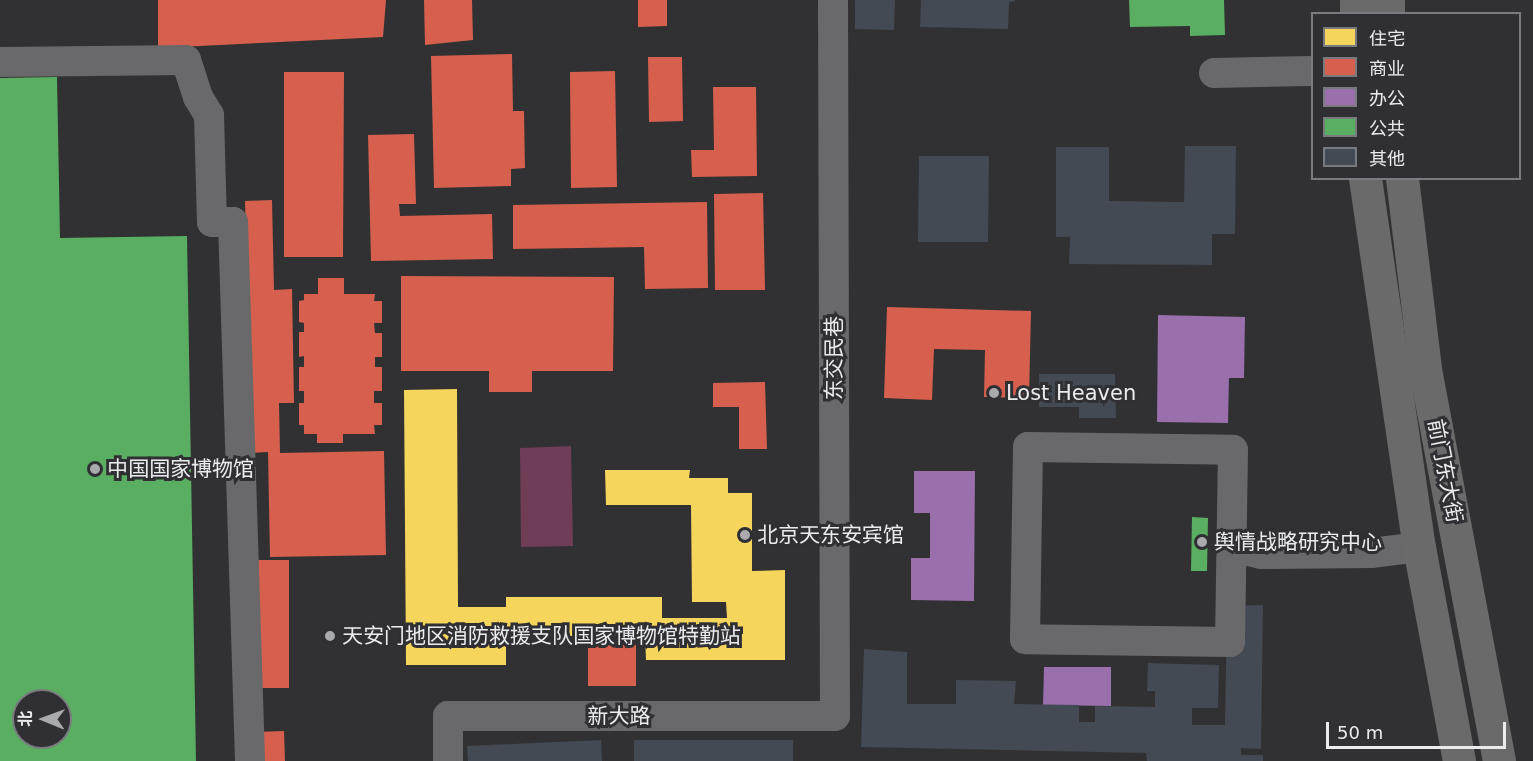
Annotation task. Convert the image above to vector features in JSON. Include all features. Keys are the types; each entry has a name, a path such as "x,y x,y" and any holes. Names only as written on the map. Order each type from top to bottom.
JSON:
{"main road":[{"name":"前门东大街","path":"1365,180 1419,547 1459,761"},
{"name":"前门东大街","path":"1402,180 1425,369 1499,761"}],"street":[{"name":"东交民巷","path":"833,0 835,716"},
{"path":"0,62 186,60 198,97 209,115 212,222 233,222 250,761"},
{"path":"1214,73 1311,71"},
{"path":"1028,447 1233,450 1231,547 1230,642 1025,639 1028,447"},
{"path":"1231,547 1261,554 1371,553 1419,547"},
{"name":"新大路","path":"448,761 448,716 835,716"}],"shaded area":[{"path":"571,446 573,546 521,547 520,448"}],"building: 住宅":[{"path":"457,389 458,607 506,607 506,597 662,597 662,618 727,618 726,602 692,602 691,505 606,505 605,470 690,470 689,478 728,478 728,493 752,493 752,571 785,570 785,660 646,660 645,636 506,636 506,665 406,665 404,390"}],"building: 商业":[{"path":"158,0 386,0 383,37 158,48"},
{"path":"424,0 472,0 473,40 425,45"},
{"path":"638,0 667,0 667,26 638,27"},
{"path":"512,54 513,111 524,111 525,168 511,169 511,186 434,188 431,56"},
{"path":"648,57 682,57 683,121 649,122"},
{"path":"615,71 617,187 571,188 570,72"},
{"path":"284,72 344,72 343,257 284,257"},
{"path":"713,87 756,87 757,176 692,177 691,150 714,150"},
{"path":"414,134 416,204 399,204 400,216 492,214 493,259 371,261 368,135"},
{"path":"763,193 765,290 715,290 714,194"},
{"path":"272,200 274,290 292,289 294,403 279,403 280,453 384,451 386,555 270,557 268,452 251,453 245,201"},
{"path":"707,202 708,288 645,289 644,247 513,249 513,205"},
{"path":"401,276 614,277 613,371 532,371 532,392 489,392 489,371 401,371"},
{"path":"318,278 344,278 344,294 375,294 374,301 382,301 382,323 374,323 375,333 382,333 382,357 375,357 375,367 382,367 382,391 374,391 374,403 382,403 382,425 374,425 375,434 343,434 343,443 317,443 317,434 304,434 304,425 299,425 299,403 304,403 304,391 299,391 299,367 304,367 304,356 299,357 299,332 304,332 304,323 299,322 299,301 304,300 304,294 318,294"},
{"path":"887,307 1031,311 1029,398 984,397 985,350 934,349 932,400 884,398"},
{"path":"765,382 767,449 739,449 739,407 713,407 713,383"},
{"path":"258,560 289,560 289,688 258,688"},
{"path":"588,645 636,645 636,686 588,686"},
{"path":"284,731 285,761 256,761 256,732"}],"building: 办公":[{"path":"1158,315 1245,317 1244,378 1229,378 1228,423 1157,422"},
{"path":"914,471 975,471 974,601 911,600 911,558 930,558 930,513 914,513"},
{"path":"1044,667 1111,667 1111,706 1043,705"}],"building: 公共":[{"path":"1129,0 1224,0 1225,35 1190,36 1190,26 1130,27"},
{"name":"中国国家博物馆","path":"57,77 60,238 187,236 196,761 0,761 0,78"},
{"path":"1192,517 1208,518 1207,571 1191,571"}],"building: 其他":[{"path":"855,0 895,0 894,30 855,29"},
{"path":"921,0 1015,1 1009,2 1008,29 920,27"},
{"path":"1185,146 1236,146 1235,234 1212,234 1212,265 1069,264 1070,237 1056,237 1056,147 1109,147 1109,201 1184,202"},
{"path":"919,156 989,156 988,242 918,242"},
{"path":"1039,374 1115,374 1116,418 1079,418 1079,407 1039,407"},
{"path":"1263,605 1261,749 1241,748 1241,755 1263,755 1263,761 1147,761 1146,753 861,747 864,649 907,652 907,704 956,704 956,680 1016,681 1014,704 1079,705 1079,722 1095,722 1095,706 1155,707 1155,691 1147,691 1148,663 1219,665 1218,708 1192,708 1192,725 1225,725 1227,606"},
{"path":"601,740 602,761 468,761 467,746"},
{"path":"634,740 793,740 793,761 634,761"}],"place":[{"name":"Lost Heaven","path":"994,393"},
{"name":"中国国家博物馆","path":"95,469"},
{"name":"北京天东安宾馆","path":"745,535"},
{"name":"舆情战略研究中心","path":"1202,542"},
{"name":"天安门地区消防救援支队国家博物馆特勤站","path":"330,636"}]}
